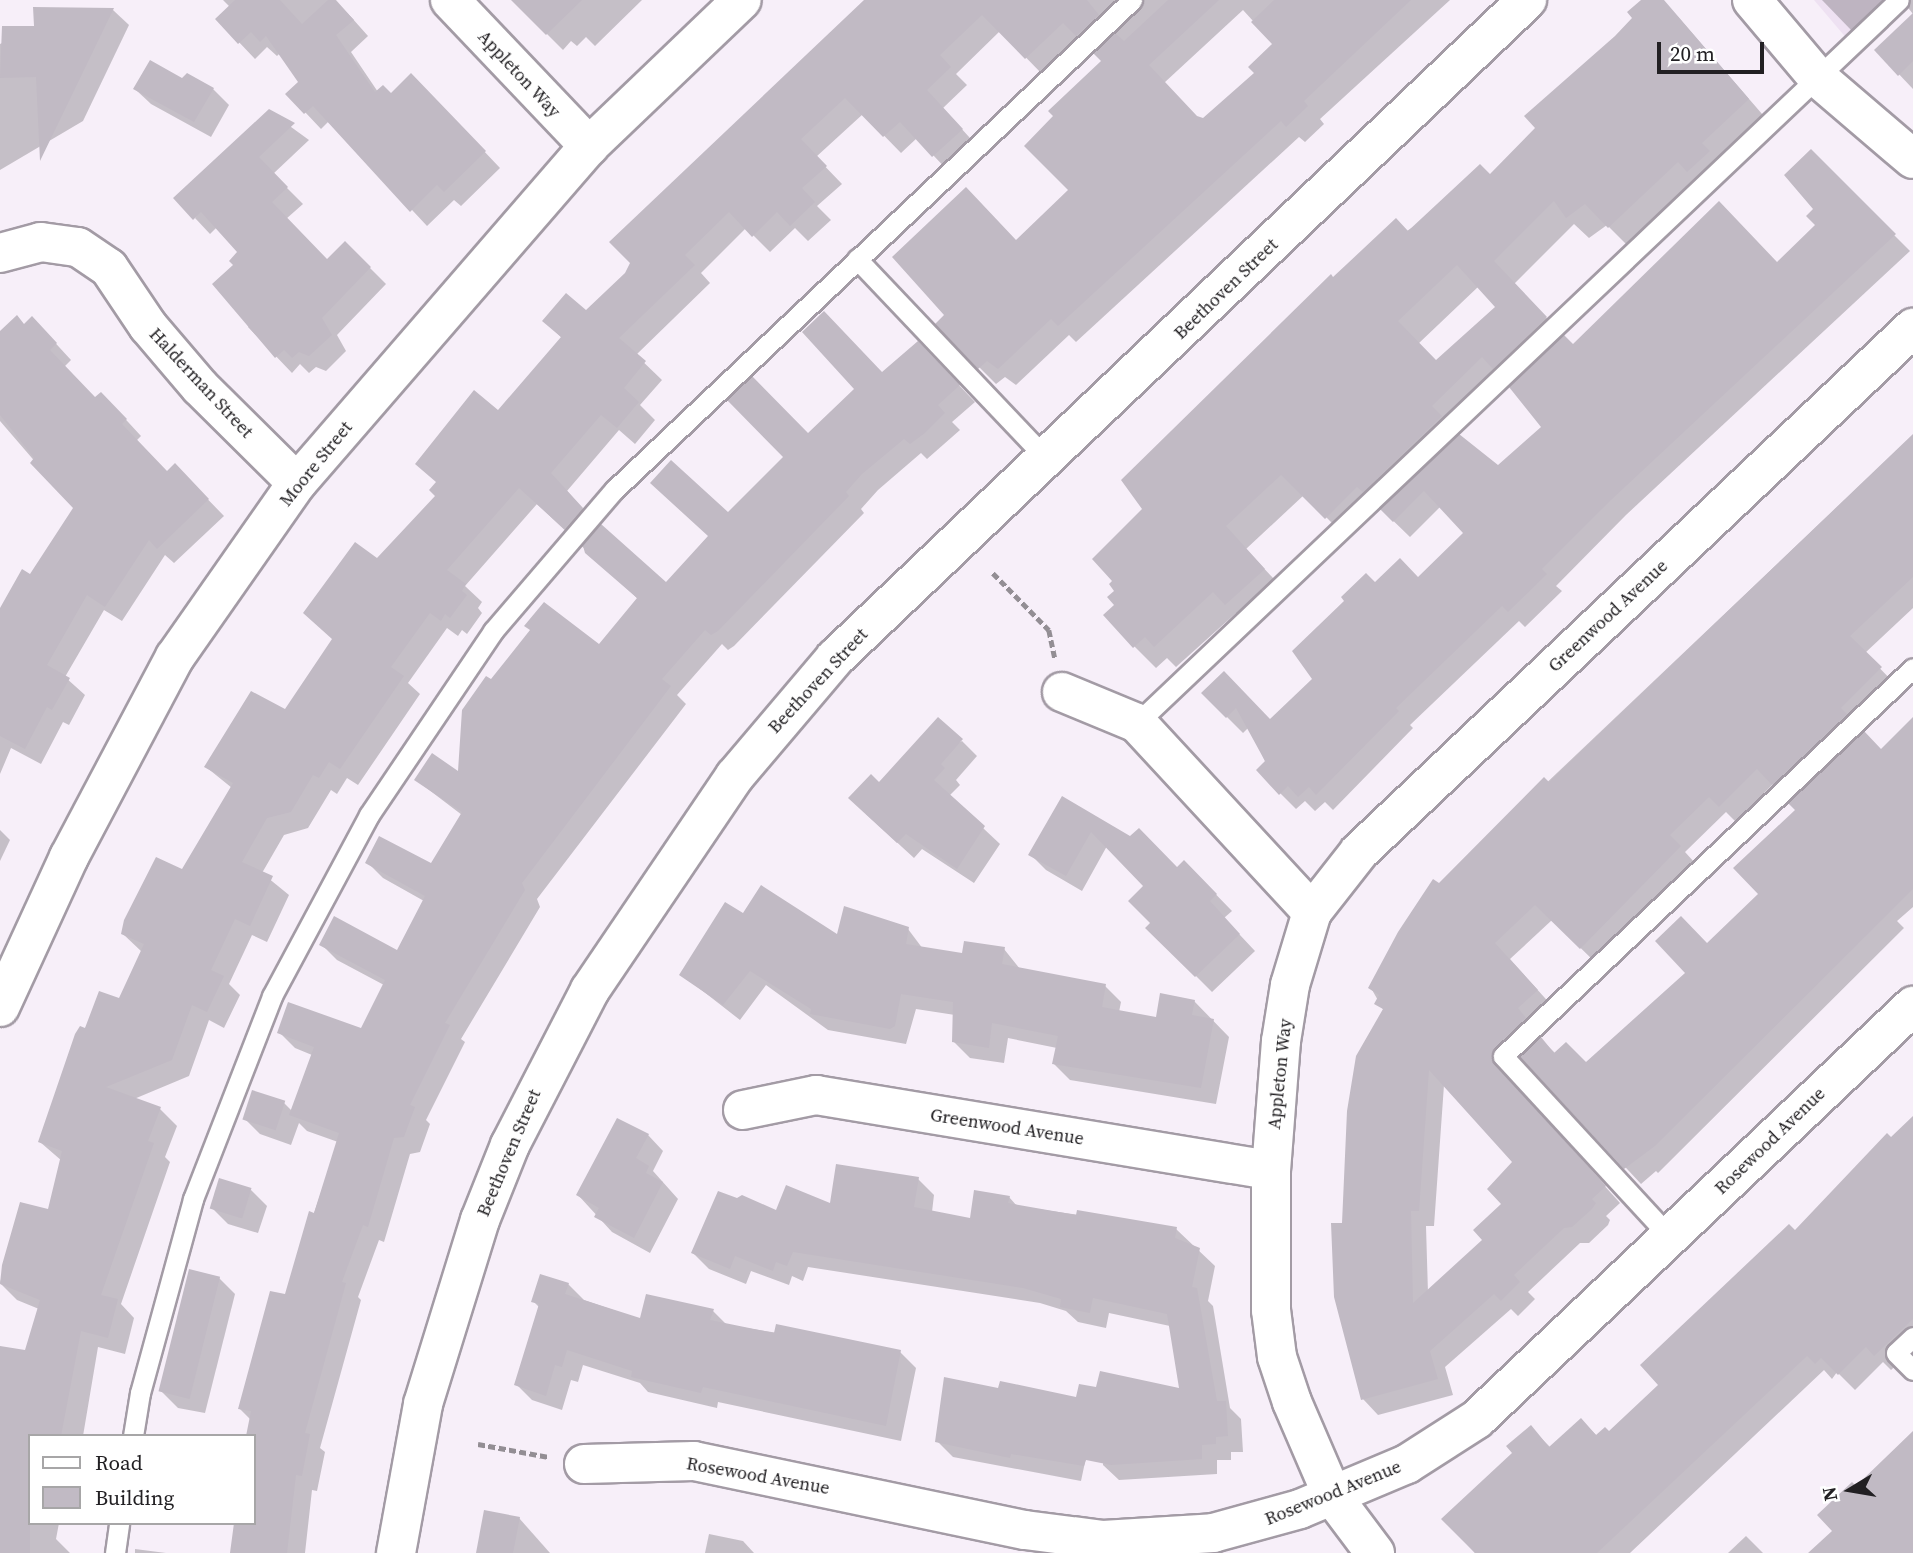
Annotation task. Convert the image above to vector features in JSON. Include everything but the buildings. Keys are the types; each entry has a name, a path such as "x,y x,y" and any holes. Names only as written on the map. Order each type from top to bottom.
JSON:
{"street":[{"name":"Appleton Way","path":"450,0 589,146"},
{"name":"Moore Street","path":"0,1007 69,857 175,657 297,482 589,146 742,0"},
{"name":"Beethoven Street","path":"396,1553 424,1404 480,1220 541,1078 590,990 735,776 795,700 835,658 1048,460 1527,0"},
{"path":"1752,0 1817,77 1913,159"},
{"name":"Halderman Street","path":"0,253 41,242 78,247 109,268 148,326 200,387 297,482"},
{"name":"Greenwood Avenue","path":"1312,912 1359,852 1913,328"},
{"path":"1062,692 1137,723 1312,912"},
{"name":"Appleton Way","path":"1312,912 1290,985 1271,1170 1271,1310 1277,1357 1333,1497 1375,1553"},
{"name":"Rosewood Avenue","path":"584,1464 694,1461 1025,1530 1103,1540 1213,1533 1333,1497 1407,1464 1477,1419 1913,1006"},
{"name":"Greenwood Avenue","path":"743,1110 816,1095 1271,1170"}],"lane":[{"path":"133,1434 140,1393 193,1199 272,996 369,815 493,631 614,490 1132,0"},
{"path":"1137,723 1899,0"},
{"path":"857,259 1048,460"},
{"path":"1670,1237 1503,1055 1913,668"},
{"path":"1913,1337 1896,1353 1913,1370"},
{"path":"115,1553 120,1525"}],"path":[{"path":"993,573 1042,623"},
{"path":"478,1444 584,1464"}],"shaded area":[{"path":"1814,0 1889,0 1848,40"}]}
